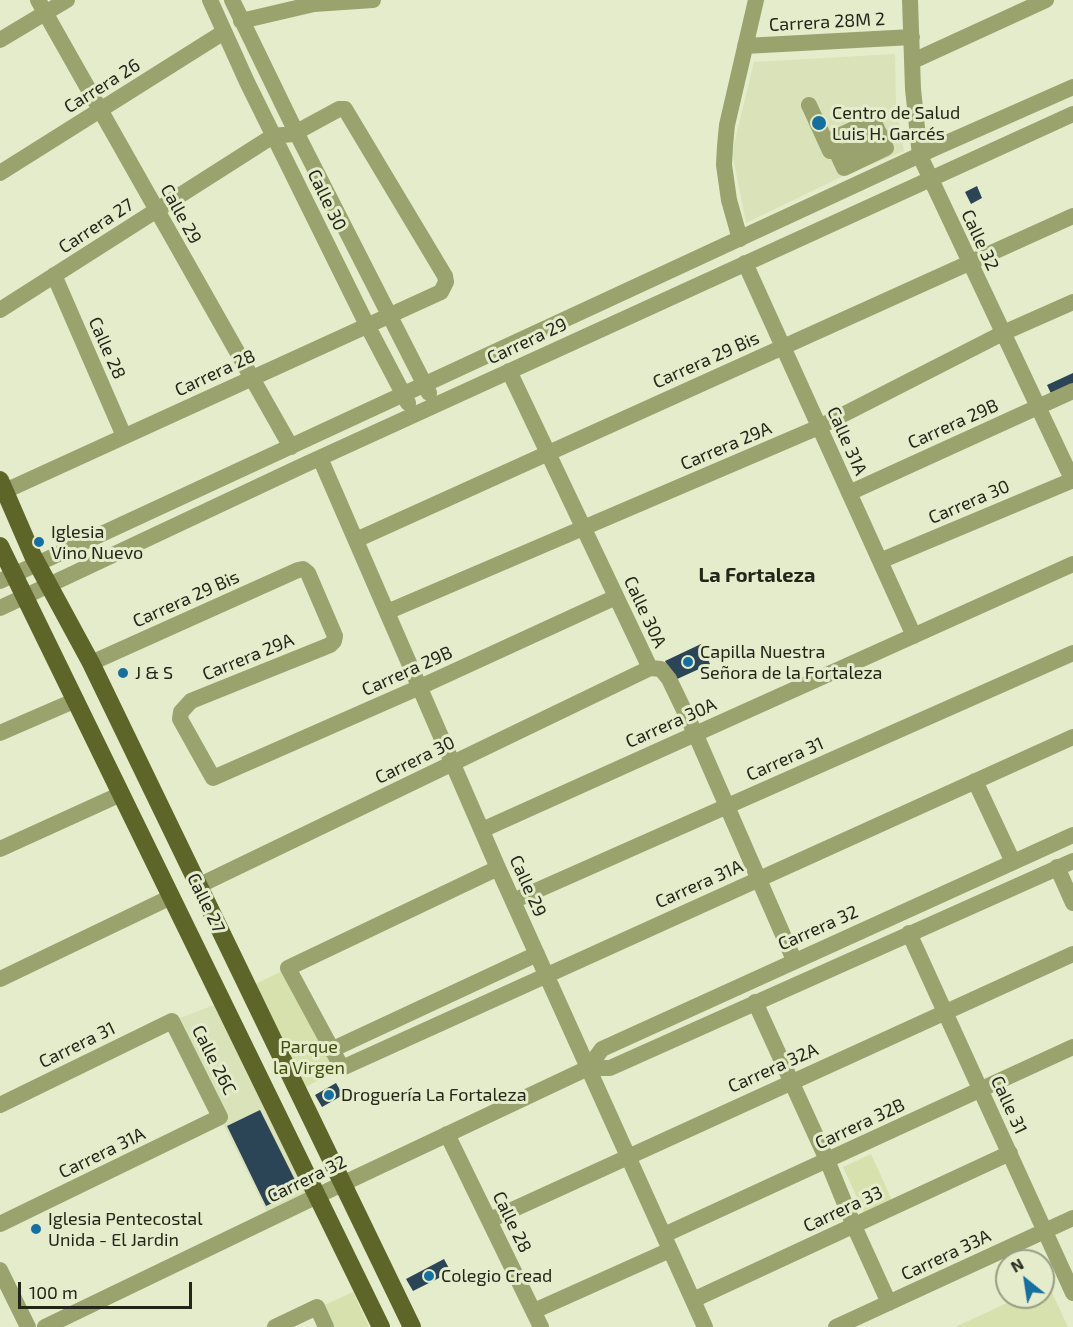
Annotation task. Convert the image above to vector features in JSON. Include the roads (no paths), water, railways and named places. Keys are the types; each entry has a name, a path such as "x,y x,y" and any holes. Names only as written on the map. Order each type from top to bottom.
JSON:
{"main road":[{"name":"Calle 27","path":"2,485 37,564 91,663 412,1327"},
{"name":"Calle 27","path":"0,546 7,578 24,598 75,700 381,1327"}],"street":[{"path":"0,40 42,6 67,0"},
{"name":"Calle 30","path":"210,0 273,135 367,325 414,414"},
{"name":"Calle 30","path":"232,0 296,132 435,404"},
{"path":"241,21 314,4 373,0"},
{"path":"740,239 729,200 724,165 728,125 756,0"},
{"name":"Calle 32","path":"910,0 913,89 920,156 1073,480"},
{"path":"913,61 1046,0"},
{"name":"Calle 29","path":"42,6 291,447"},
{"name":"Carrera 26","path":"0,173 224,32"},
{"name":"Carrera 28M 2","path":"745,46 912,37"},
{"name":"Carrera 29","path":"7,578 1073,87"},
{"path":"809,105 832,146 846,190"},
{"name":"Carrera 28","path":"2,485 124,436 441,292 446,282 445,276 345,109 339,109 296,132"},
{"name":"Carrera 29","path":"0,608 435,404 1073,114"},
{"path":"273,135 291,135 296,132"},
{"path":"832,146 880,134"},
{"name":"Carrera 27","path":"0,310 273,135"},
{"name":"Carrera 29 Bis","path":"356,540 1073,216"},
{"name":"Calle 31A","path":"745,262 914,636"},
{"name":"Calle 28","path":"54,275 124,436"},
{"name":"Carrera 29A","path":"387,612 819,427 1003,333 1073,302"},
{"name":"Calle 30A","path":"509,371 650,668 661,669 669,679 728,806 794,960"},
{"name":"Carrera 29B","path":"849,493 1073,392"},
{"name":"Calle 29","path":"320,458 498,868 693,1300 700,1325"},
{"name":"Carrera 30","path":"880,561 1073,480"},
{"name":"Carrera 30A","path":"482,830 1073,564"},
{"name":"Carrera 29 Bis","path":"91,663 303,569 308,573 335,636"},
{"name":"Carrera 29B","path":"213,778 616,597"},
{"name":"Carrera 29A","path":"213,778 180,718 186,705 330,645 335,636"},
{"name":"Carrera 31","path":"513,901 1073,653"},
{"name":"Carrera 30","path":"198,886 650,668"},
{"path":"0,734 75,700"},
{"name":"Carrera 31A","path":"332,1050 342,1068 1073,737"},
{"path":"975,781 1013,862"},
{"path":"0,849 121,794"},
{"name":"Carrera 32","path":"588,1068 602,1049 1073,835"},
{"path":"1065,864 1073,903"},
{"name":"Carrera 32","path":"45,1327 317,1195 588,1068 610,1068 1065,864"},
{"path":"498,868 288,968 332,1050 537,954"},
{"path":"0,979 171,897"},
{"name":"Calle 31","path":"909,933 1073,1293"},
{"name":"Carrera 32A","path":"490,1220 1073,954"},
{"path":"755,1002 889,1303"},
{"name":"Carrera 31","path":"0,1105 172,1021"},
{"name":"Calle 26C","path":"172,1021 220,1117"},
{"name":"Carrera 32B","path":"534,1311 827,1160 1073,1047"},
{"name":"Carrera 31A","path":"0,1224 220,1117"},
{"name":"Calle 28","path":"447,1134 541,1327"},
{"name":"Carrera 33","path":"693,1300 1010,1153"},
{"name":"Carrera 33A","path":"836,1327 1073,1218"},
{"path":"0,1270 28,1327"},
{"path":"275,1327 317,1307 326,1327"}],"place":[{"name":"Centro de Salud Luis H. Garcés","path":"819,123"},
{"name":"Iglesia Vino Nuevo","path":"39,542"},
{"name":"Capilla Nuestra Señora de la Fortaleza","path":"688,662"},
{"name":"J & S","path":"123,673"},
{"name":"Droguería La Fortaleza","path":"329,1095"},
{"name":"Iglesia Pentecostal Unida - El Jardin","path":"36,1229"},
{"name":"Colegio Cread","path":"429,1276"}],"district":[{"name":"La Fortaleza","path":"757,575"}],"park label":[{"name":"Parque la Virgen","path":"309,1057"}]}
